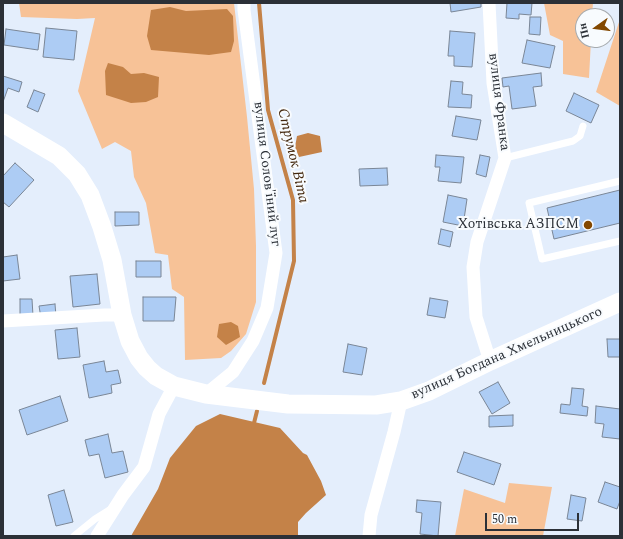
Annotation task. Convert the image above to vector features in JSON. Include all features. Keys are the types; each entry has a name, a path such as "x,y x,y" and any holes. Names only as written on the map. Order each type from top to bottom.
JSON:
{"street":[{"name":"вулиця Солов'їний луг","path":"206,394 233,372 253,341 267,308 276,253 244,3"},
{"name":"вулиця Франка","path":"489,3 493,82 505,158 477,242 474,267 476,317 490,361"},
{"name":"вулиця Богдана Хмельницького","path":"3,123 59,156 77,174 90,194 102,227 112,260 122,315 130,341 139,358 156,376 174,386 206,394 288,404 376,405 401,401 429,391 490,361 620,302"},
{"path":"3,321 122,315"},
{"path":"97,536 117,504 144,467 159,414 174,386"},
{"path":"369,536 371,515 401,401"}],"lane":[{"path":"505,158 573,141 580,136 583,126"},
{"path":"620,181 529,203 542,259 620,241"},
{"path":"74,536 117,504"}],"shaded area":[{"path":"19,3 234,3 254,189 256,302 246,334 231,351 221,358 185,360 184,297 172,289 168,255 155,253 146,203 134,177 131,151 115,142 102,149 78,91 95,18 77,19 21,17"},
{"path":"544,3 593,3 593,8 575,8 575,48 591,48 589,78 563,74 563,41 550,35"},
{"path":"170,7 186,11 227,9 233,16 234,41 231,52 209,55 151,50 147,36 151,10"},
{"path":"620,19 620,106 596,92 610,48 615,48 615,34"},
{"path":"108,63 123,67 131,74 144,73 159,77 158,97 146,102 131,103 106,95 105,71"},
{"path":"308,133 320,136 322,152 299,157 295,147 297,136"},
{"path":"231,322 238,326 240,337 226,345 217,337 219,324"},
{"path":"220,414 280,428 303,453 307,455 321,481 326,495 298,522 298,536 131,536 158,489 170,458 196,426"},
{"path":"509,483 552,487 543,536 455,536 464,489 505,503"}],"building":[{"path":"450,3 481,3 481,7 451,12"},
{"path":"507,3 532,3 531,15 519,14 519,19 506,18"},
{"path":"530,17 541,17 540,35 529,34"},
{"path":"46,28 77,31 74,60 43,57"},
{"path":"6,29 40,34 38,50 4,45"},
{"path":"450,31 475,33 472,67 454,66 454,56 448,56"},
{"path":"527,40 555,46 550,68 522,63"},
{"path":"541,73 542,86 533,87 536,106 512,109 509,86 503,87 502,78"},
{"path":"3,76 22,82 19,92 8,88 3,102"},
{"path":"451,81 463,82 462,94 472,95 471,108 448,107"},
{"path":"34,90 45,94 38,112 27,107"},
{"path":"574,93 599,105 591,123 566,111"},
{"path":"456,116 481,120 477,140 452,136"},
{"path":"436,155 464,157 461,183 438,181 440,167 435,167"},
{"path":"480,155 490,157 486,177 476,174"},
{"path":"15,163 34,180 9,207 3,202 3,176"},
{"path":"387,168 388,185 360,186 359,169"},
{"path":"620,190 620,223 554,239 547,208"},
{"path":"448,195 467,199 463,226 443,222"},
{"path":"115,212 139,212 139,225 115,226"},
{"path":"441,229 453,232 450,247 438,244"},
{"path":"17,255 20,279 3,281 3,257"},
{"path":"136,261 161,261 161,277 136,277"},
{"path":"97,274 100,304 73,307 70,276"},
{"path":"143,297 176,297 174,321 143,321"},
{"path":"430,298 448,301 445,318 427,315"},
{"path":"20,299 32,299 33,316 20,317"},
{"path":"55,304 56,316 41,318 39,306"},
{"path":"77,328 80,357 58,359 55,330"},
{"path":"607,339 620,339 620,357 608,357"},
{"path":"348,344 367,348 362,375 343,372"},
{"path":"104,361 106,372 118,370 121,383 111,385 112,393 89,398 83,365"},
{"path":"498,382 510,403 492,414 479,392"},
{"path":"572,388 584,389 582,406 588,407 587,416 560,413 561,404 570,405"},
{"path":"60,396 68,421 27,435 19,410"},
{"path":"596,406 620,409 620,439 602,437 604,424 595,423"},
{"path":"513,415 513,426 489,427 489,416"},
{"path":"108,434 112,453 123,451 128,472 105,478 99,454 89,456 85,440"},
{"path":"464,452 501,464 494,485 457,472"},
{"path":"605,482 620,487 620,501 617,509 598,502"},
{"path":"64,490 73,522 56,526 48,495"},
{"path":"571,495 586,498 582,521 567,519"},
{"path":"417,500 441,502 438,536 420,534 422,513 416,512"}],"waterway":[{"name":"Струмок Віта","path":"259,3 268,110 293,200 294,261 264,383"},
{"name":"Струмок Віта","path":"253,427 257,411"}],"place":[{"name":"Хотівська АЗПСМ","path":"588,225"}]}
